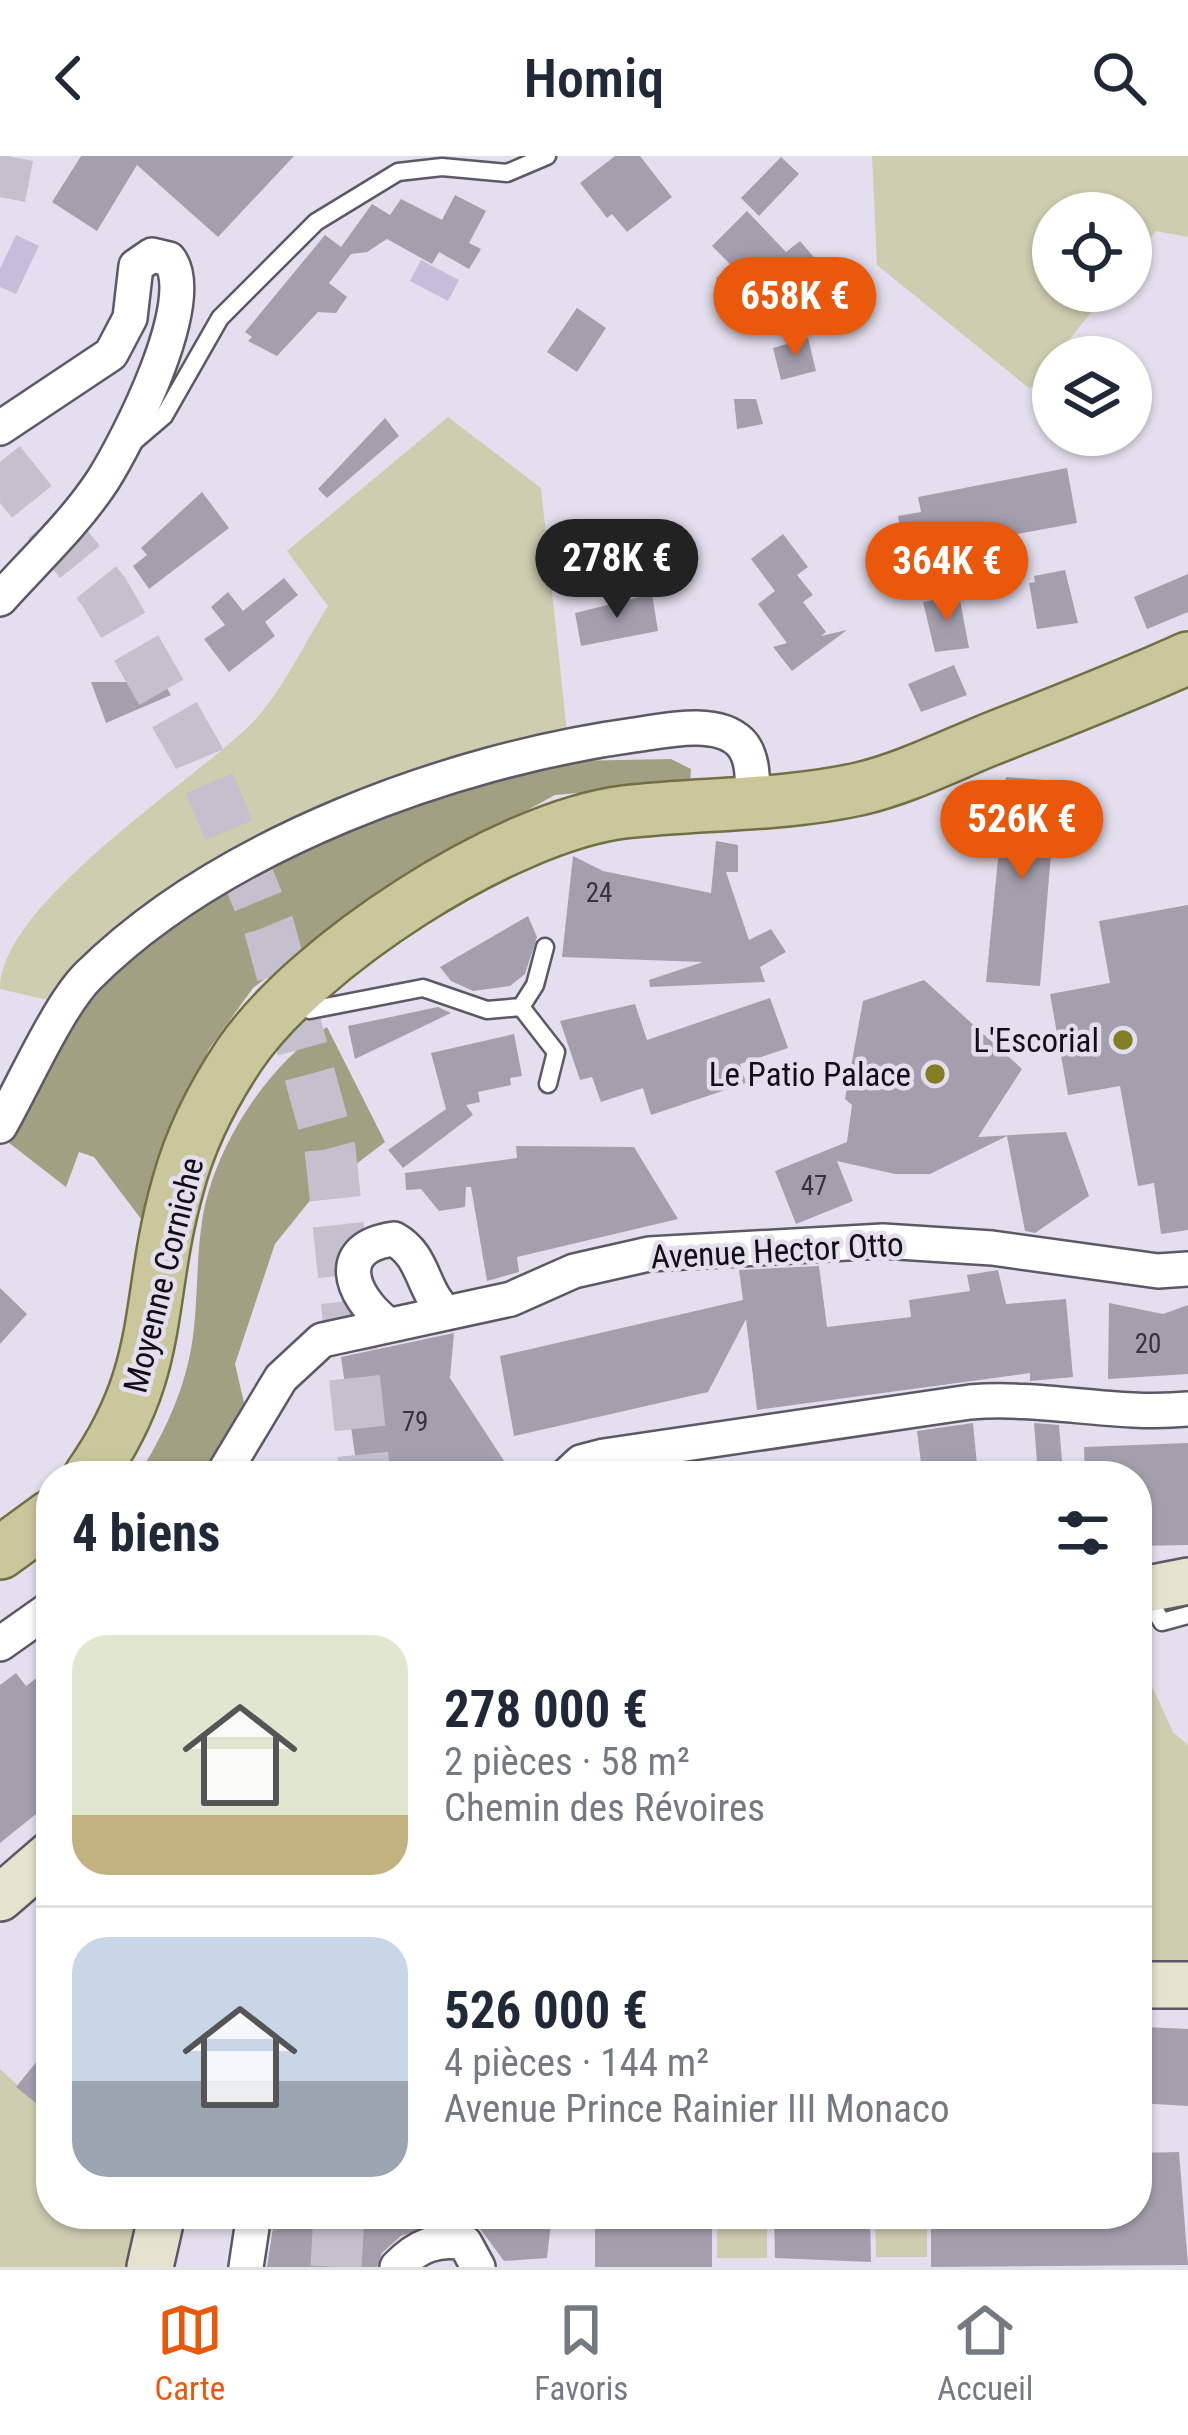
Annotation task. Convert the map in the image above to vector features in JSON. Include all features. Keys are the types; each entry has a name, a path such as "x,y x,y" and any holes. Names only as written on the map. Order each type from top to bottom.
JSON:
{"main road":[{"name":"Moyenne Corniche","path":"101,1461 123,1430 149,1358 178,1184 202,1123 242,1051 284,1003 350,945 464,872 545,832 620,813 861,789 1188,658"},
{"path":"0,1553 36,1527"},
{"path":"1152,1588 1188,1581"},
{"path":"0,1898 36,1867"},
{"path":"1152,1985 1188,1985"},
{"path":"150,2267 159,2229"}],"street":[{"path":"0,428 111,354 130,318 136,266 158,255 169,260 178,274 153,388 92,495 0,599"},
{"path":"0,1126 85,978 156,920 254,860 404,788 555,746 715,729 741,742 752,767 753,803"},
{"path":"386,1323 359,1296 353,1270 362,1251 394,1239 417,1255 431,1298 446,1313"},
{"name":"Avenue Hector Otto","path":"231,1461 292,1364 322,1340 511,1299 574,1271 649,1253 840,1240 926,1243 1081,1264 1188,1269"},
{"path":"585,1461 1025,1397 1126,1410 1188,1409"},
{"path":"0,1644 36,1616"},
{"path":"247,2267 252,2229"},
{"path":"397,2267 419,2248 448,2240 465,2243 478,2267"}],"lane":[{"path":"116,449 140,440 164,416 198,350 245,288 301,234 350,198 398,172 442,166 507,173 547,156"},
{"path":"521,1007 535,985 545,947"},
{"path":"284,1003 310,1010 424,988 488,1010 521,1007"},
{"path":"521,1007 556,1052 548,1084"},
{"path":"1152,1608 1162,1622 1188,1615"}],"shaded area":[{"path":"872,156 1188,156 1188,237 1156,231 1152,236 1152,192 1032,192 1032,312 1091,312 1072,336 1032,336 1030,389 877,265"},
{"path":"16,235 39,246 16,294 0,287 0,269"},
{"path":"421,260 459,280 448,301 410,281"},
{"path":"448,417 541,488 570,761 423,800 219,895 78,1007 0,989 8,956 30,921 62,885 247,728 281,686 328,606 287,551"},
{"path":"671,759 691,769 690,783 555,795 379,891 253,988 209,1049 163,1154 145,1224 94,1157 79,1152 66,1187 4,1139 78,1007 156,932 219,895 339,836 489,775 570,761"},
{"path":"327,1027 385,1142 312,1198 275,1244 235,1364 245,1407 214,1459 147,1461 185,1375 202,1222 217,1166 264,1086"},
{"path":"1152,1686 1173,1732 1188,1745 1188,1961 1152,1961"},
{"path":"0,2069 36,2102 36,2229 136,2229 132,2267 0,2267"},
{"path":"717,2229 767,2229 767,2258 717,2258"},
{"path":"875,2229 927,2229 927,2257 876,2257"}],"building":[{"path":"81,156 294,156 218,237 137,165 97,231 52,202"},
{"path":"615,156 640,156 672,197 627,232 612,214 607,218 580,183"},
{"path":"781,157 799,174 759,216 741,198"},
{"path":"455,195 486,211 469,243 481,249 469,269 439,252 432,264 387,239 367,252 351,254 329,283 347,297 336,313 318,312 277,356 248,341 252,337 245,332 325,235 341,247 372,204 390,215 401,199 442,220"},
{"path":"747,211 786,252 800,241 818,262 767,304 758,294 739,308 716,278 732,266 712,246"},
{"path":"577,308 606,328 577,372 547,352"},
{"path":"808,338 816,371 781,380 773,348"},
{"path":"734,399 756,399 763,424 737,429"},
{"path":"385,418 399,436 327,498 318,489"},
{"path":"1067,468 1077,523 905,555 898,516 921,512 918,497"},
{"path":"202,492 229,528 149,589 133,566 147,555 141,548"},
{"path":"783,534 808,567 797,575 813,595 803,602 826,632 821,636 847,630 792,671 773,647 787,643 758,604 775,591 751,559"},
{"path":"1065,570 1078,623 1037,629 1029,583 1035,582 1034,576"},
{"path":"1188,574 1188,612 1147,629 1134,597"},
{"path":"284,578 298,595 265,622 275,636 229,672 204,639 225,625 211,607 228,592 243,611"},
{"path":"652,594 658,631 581,646 575,613"},
{"path":"959,595 969,648 935,652 923,602"},
{"path":"954,665 967,695 921,712 908,684"},
{"path":"158,674 171,695 106,723 91,682 140,682"},
{"path":"1006,777 1057,781 1040,986 986,982"},
{"path":"716,841 738,845 738,872 726,872 749,940 771,929 786,952 760,967 765,982 650,987 649,980 703,962 562,957 573,856 603,871 711,893"},
{"name":"L'Escorial","path":"1188,905 1188,1230 1161,1234 1154,1183 1138,1186 1120,1086 1068,1095 1050,994 1110,983 1099,921"},
{"path":"528,916 537,937 525,974 510,986 473,991 451,981 440,967"},
{"name":"Le Patio Palace","path":"924,980 1022,1069 978,1137 1066,1132 1089,1196 1035,1233 1025,1231 1007,1136 930,1174 895,1174 837,1161 853,1201 796,1224 775,1171 847,1142 852,1105 845,1099 863,1001"},
{"path":"770,998 788,1048 740,1064 746,1083 651,1115 643,1088 601,1102 592,1077 580,1080 560,1021 635,1004 647,1040"},
{"path":"438,1007 451,1013 355,1059 348,1026"},
{"path":"514,1034 522,1076 510,1078 511,1085 478,1092 480,1102 466,1105 473,1115 403,1168 388,1150 446,1109 431,1053"},
{"path":"516,1146 634,1147 678,1219 517,1257 519,1272 487,1281 471,1187 466,1187 465,1207 439,1211 421,1189 406,1190 405,1173 517,1158"},
{"path":"819,1266 827,1327 911,1317 909,1300 970,1291 967,1275 998,1270 1006,1304 1066,1299 1073,1377 1030,1381 1030,1373 757,1410 746,1319 708,1392 514,1436 500,1356 743,1300 739,1270"},
{"path":"0,1288 27,1314 0,1344"},
{"path":"1109,1303 1163,1314 1188,1305 1188,1374 1108,1379"},
{"path":"454,1333 450,1378 504,1461 356,1461 341,1357"},
{"path":"973,1423 977,1461 921,1461 917,1431"},
{"path":"1034,1423 1059,1425 1062,1461 1037,1461"},
{"path":"1188,1443 1188,1545 1152,1546 1152,1461 1084,1461 1084,1447"},
{"path":"16,1673 26,1686 36,1678 36,1814 0,1843 0,1685"},
{"path":"1152,2027 1188,2029 1188,2106 1152,2104"},
{"path":"36,2062 36,2103 16,2087"},
{"path":"1179,2152 1188,2265 931,2267 931,2229 1152,2229 1152,2153"},
{"path":"273,2229 423,2229 401,2236 382,2253 377,2267 267,2267"},
{"path":"480,2229 550,2229 547,2258 504,2261"},
{"path":"595,2229 712,2229 712,2267 595,2267"},
{"path":"774,2229 870,2229 871,2262 775,2258"}],"tunnel":[{"path":"0,197 8,156"},
{"path":"0,462 104,592 198,756 269,927 330,1149 363,1461"},
{"path":"336,2267 338,2229"}],"place":[{"name":"L'Escorial","path":"1123,1040"},
{"name":"Le Patio Palace","path":"935,1074"}]}
